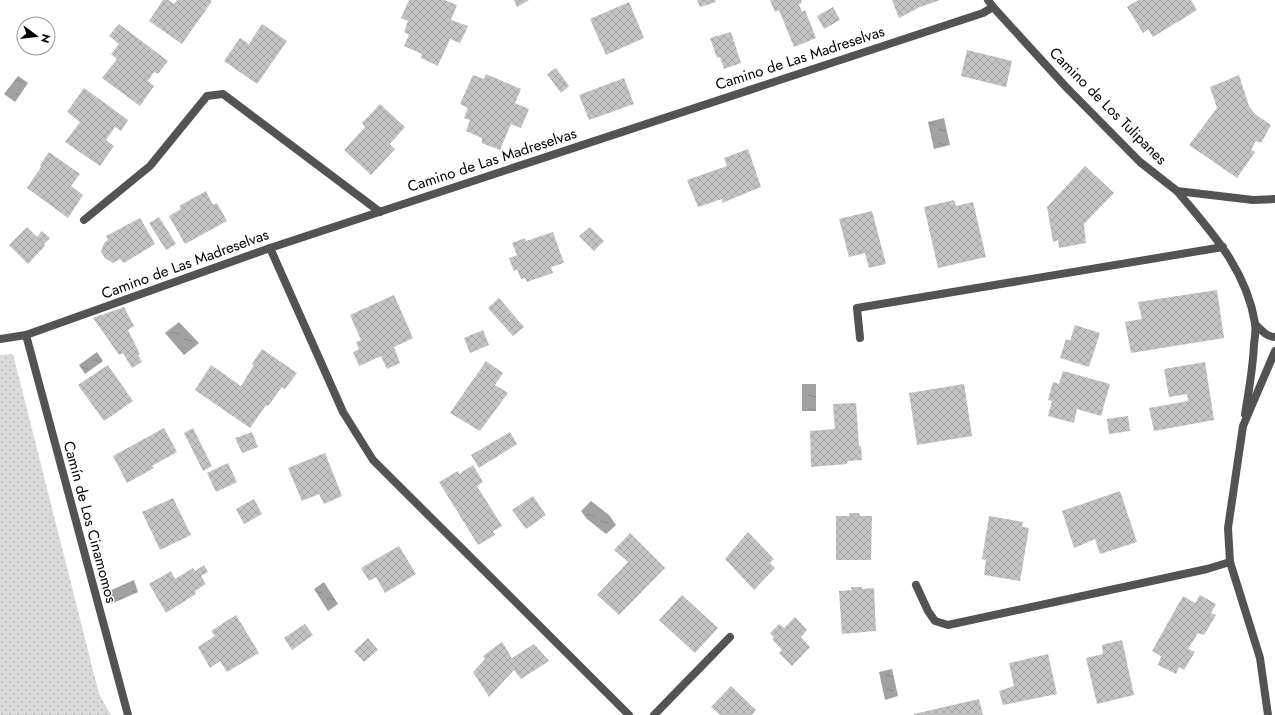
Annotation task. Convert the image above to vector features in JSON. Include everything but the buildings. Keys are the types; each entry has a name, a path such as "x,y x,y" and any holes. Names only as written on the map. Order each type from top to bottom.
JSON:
{"street":[{"name":"Camino de Los Tulipanes","path":"991,3 1066,87 1135,156 1177,191 1223,246 1238,271 1250,302 1255,324 1253,362 1243,426"},
{"name":"Camino de Las Madreselvas","path":"0,339 26,335 270,248 983,13 991,3"},
{"path":"84,220 150,166 207,96 223,94 380,212"},
{"path":"1177,191 1253,200 1275,199"},
{"path":"860,338 857,308 1223,246"},
{"path":"270,248 343,412 373,460 629,715"},
{"path":"1255,324 1271,337 1275,337"},
{"name":"Camín de Los Cinamomos","path":"26,335 128,715"},
{"path":"1268,715 1260,658 1230,562 1228,528 1243,426 1275,351"},
{"path":"916,585 928,611 935,621 948,625 1207,569 1230,562"},
{"path":"654,715 730,637"}],"shaded area":[{"path":"13,354 99,694 111,715 0,715 0,355"}],"water":[{"path":"18,76 28,83 15,102 4,94"},
{"path":"944,118 950,145 934,149 928,122"},
{"path":"179,322 199,343 184,355 165,333"},
{"path":"97,352 103,361 85,374 79,365"},
{"path":"802,384 816,384 816,411 802,411"},
{"path":"591,501 609,515 616,525 606,534 587,519 581,511"},
{"path":"134,580 138,592 111,604 107,592"},
{"path":"324,582 338,604 328,611 314,589"},
{"path":"892,669 898,696 885,700 879,672"}]}
